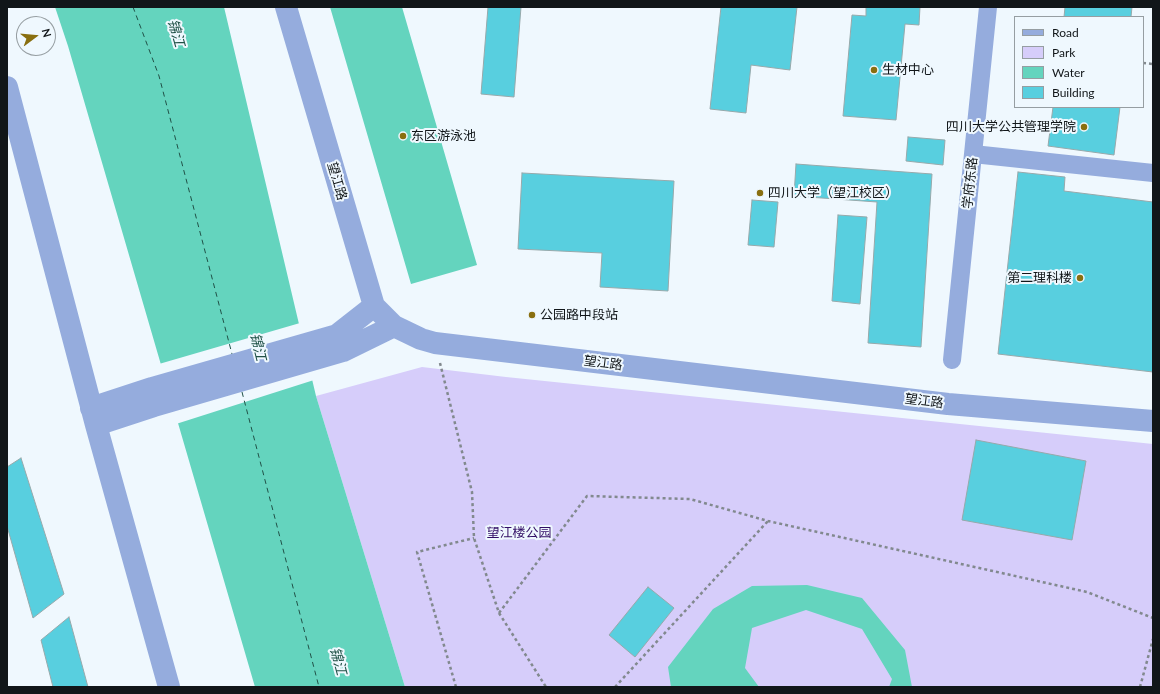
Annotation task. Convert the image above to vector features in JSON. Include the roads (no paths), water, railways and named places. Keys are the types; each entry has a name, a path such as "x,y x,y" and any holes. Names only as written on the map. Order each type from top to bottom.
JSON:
{"street":[{"name":"望江路","path":"286,7 374,306 394,326 421,339 434,343 948,404 1153,421"},
{"name":"学府东路","path":"952,360 988,7"},
{"path":"7,87 93,417 169,687"},
{"path":"973,154 1153,173"},
{"path":"340,343 374,306"},
{"path":"93,417 153,397 394,326"}],"water":[{"name":"锦江","path":"55,7 224,7 316,396 405,687 255,687 68,46"},
{"name":"东区游泳池","path":"330,7 402,7 477,265 411,284"},
{"path":"807,585 862,598 905,650 912,687 889,687 892,679 862,629 806,610 752,628 745,668 759,687 671,687 668,667 713,609 752,586"}],"place":[{"name":"生材中心","path":"874,70"},
{"name":"四川大学公共管理学院","path":"1084,127"},
{"name":"东区游泳池","path":"403,136"},
{"name":"四川大学（望江校区）","path":"760,193"},
{"name":"第二理科楼","path":"1080,278"},
{"name":"公园路中段站","path":"532,315"}],"park label":[{"name":"望江楼公园","path":"519,533"}]}
